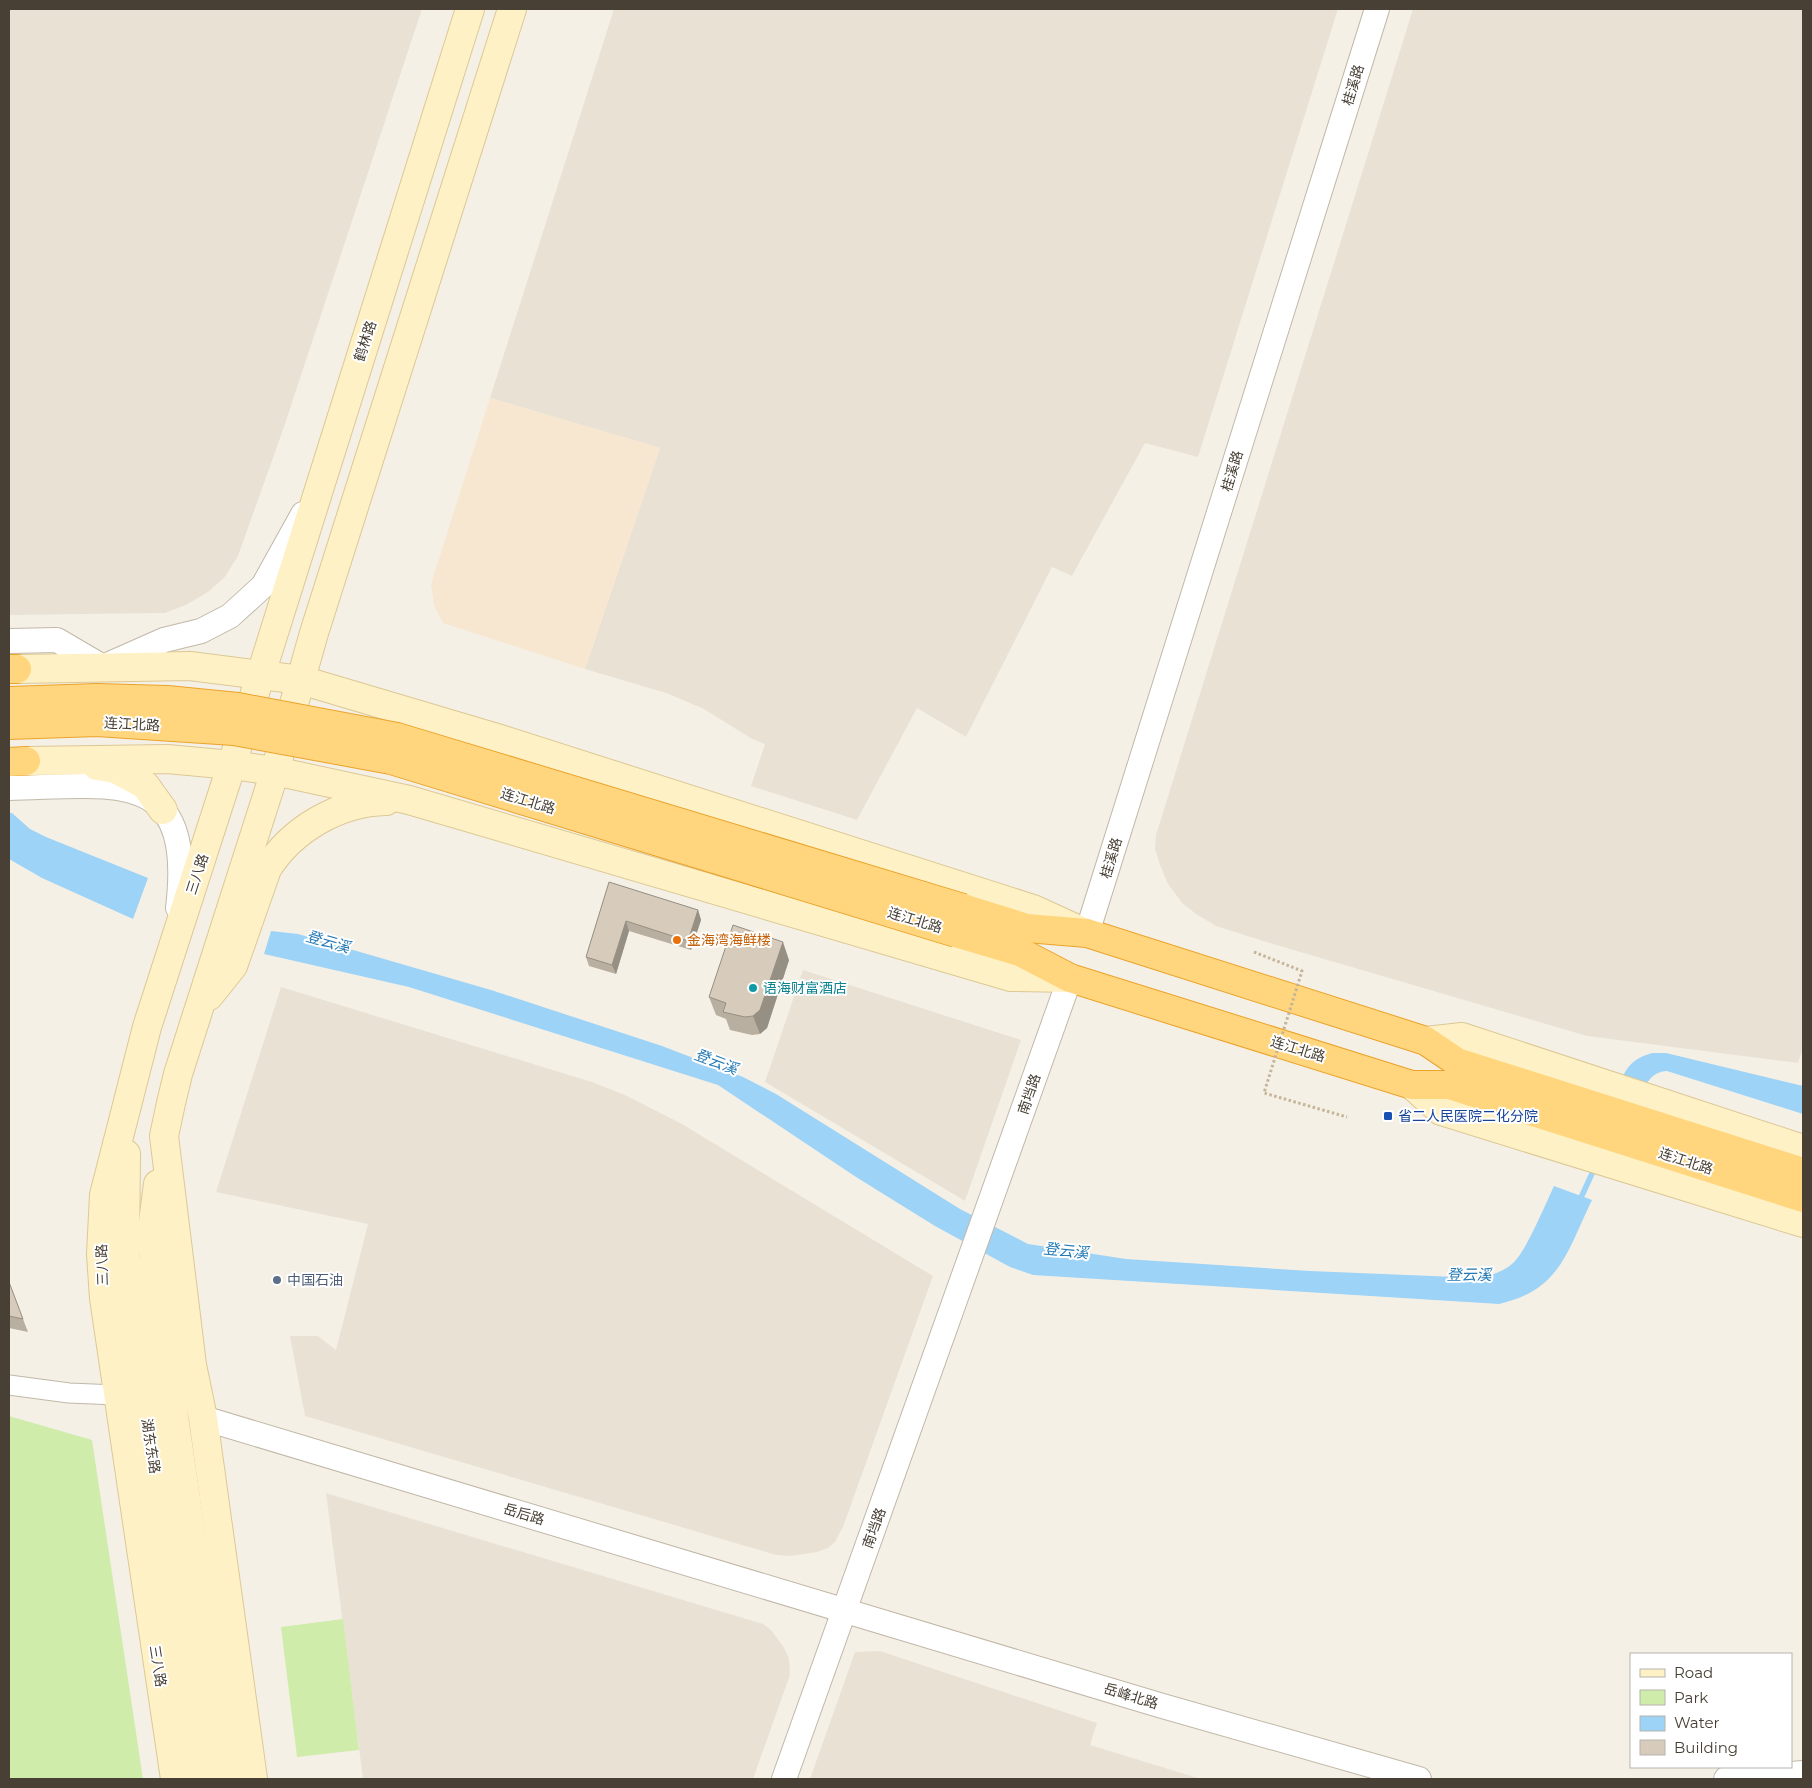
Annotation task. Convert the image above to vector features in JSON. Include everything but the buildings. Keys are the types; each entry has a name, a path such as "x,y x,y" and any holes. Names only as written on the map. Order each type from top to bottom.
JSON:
{"highway":[{"name":"连江北路","path":"9,701 96,698 238,706 377,733 475,759 960,921 1070,978 1412,1085 1449,1085 1548,1104 1803,1172"},
{"name":"连江北路","path":"9,725 97,722 234,731 391,760 960,921 1087,933 1426,1041 1457,1062 1548,1104 1803,1198"}],"main road":[{"name":"鹤林路","path":"261,674 470,9"},
{"path":"253,1779 203,1418 192,1365 164,1136 178,1074 275,771 314,633 512,9"},
{"path":"13,669 190,666 301,680 500,739 1033,909 1087,933"},
{"name":"三八路","path":"175,1779 117,1395 104,1298 101,1232 104,1195 147,1027 261,674"},
{"path":"18,762 167,759 275,771 409,800 1012,977 1070,978"},
{"path":"64,760 115,769 145,785 163,810"},
{"path":"198,1009 233,966 267,869 284,846 329,814 365,803 409,800"},
{"path":"1426,1041 1462,1037 1803,1149"},
{"path":"1412,1085 1440,1111 1803,1223"},
{"name":"湖东东路","path":"127,1110 124,1221 129,1285 139,1369 202,1779"},
{"name":"湖东东路","path":"164,1136 152,1230 155,1287 227,1779"}],"street":[{"name":"桂溪路","path":"1087,933 1377,9"},
{"path":"9,641 57,640 103,667 164,640 180,638 218,623 248,602 267,580 321,482"},
{"path":"9,788 122,788 149,798 163,810 172,820 181,857 181,879 174,945"},
{"name":"南垱路","path":"784,1779 1070,978"},
{"path":"9,1385 69,1393 117,1395"},
{"name":"岳后路","path":"203,1418 845,1609"},
{"name":"岳峰北路","path":"845,1609 1169,1707 1419,1779"},
{"path":"1726,1779 1803,1773"}],"path":[{"path":"1254,952 1302,971 1264,1093 1347,1117"}],"shaded area":[{"path":"9,9 422,9 284,427 238,556 224,578 208,592 186,605 165,613 9,615"},
{"path":"614,9 1338,9 1198,457 1145,443 1072,576 1052,567 966,737 917,708 857,820 751,786 765,744 752,739 704,709 666,693 585,669 660,448 490,398"},
{"path":"1413,9 1803,9 1803,1048 1798,1063 1587,1036 1273,944 1216,926 1196,914 1182,903 1168,884 1160,865 1155,849 1156,835"},
{"path":"490,398 660,448 585,669 443,623 434,605 431,584"},
{"path":"803,970 1021,1040 965,1201 765,1082"},
{"path":"281,987 592,1082 625,1095 682,1124 933,1276 843,1527 835,1542 828,1548 817,1552 791,1556 776,1555 305,1416 290,1336 318,1336 336,1350 368,1224 216,1192"},
{"path":"326,1493 763,1624 771,1630 783,1646 789,1658 790,1675 753,1779 363,1779"},
{"path":"880,1651 1097,1723 1090,1745 1201,1779 810,1779 855,1652"}],"green space":[{"path":"9,1416 92,1440 143,1779 9,1779"},
{"path":"343,1619 359,1750 297,1757 281,1627"}],"water":[{"path":"9,813 12,813 30,829 46,837 148,878 133,919 42,878 9,859"},
{"path":"271,931 298,934 491,990 662,1046 743,1077 776,1094 960,1209 1028,1244 1126,1259 1310,1271 1480,1278 1504,1269 1517,1258 1535,1228 1554,1186 1592,1200 1568,1252 1549,1278 1536,1289 1520,1298 1499,1304 1033,1275 1010,1267 935,1226 856,1177 718,1085 409,987 264,954"},
{"path":"1652,1053 1666,1053 1803,1086 1803,1114 1667,1071 1653,1076 1643,1089 1618,1087 1634,1061"}],"waterway":[{"name":"登云溪","path":"1579,1202 1595,1167"}],"place":[{"name":"金海湾海鲜楼","path":"677,940"},
{"name":"语海财富酒店","path":"753,988"},
{"name":"省二人民医院二化分院","path":"1388,1116"},
{"name":"中国石油","path":"277,1280"}]}
